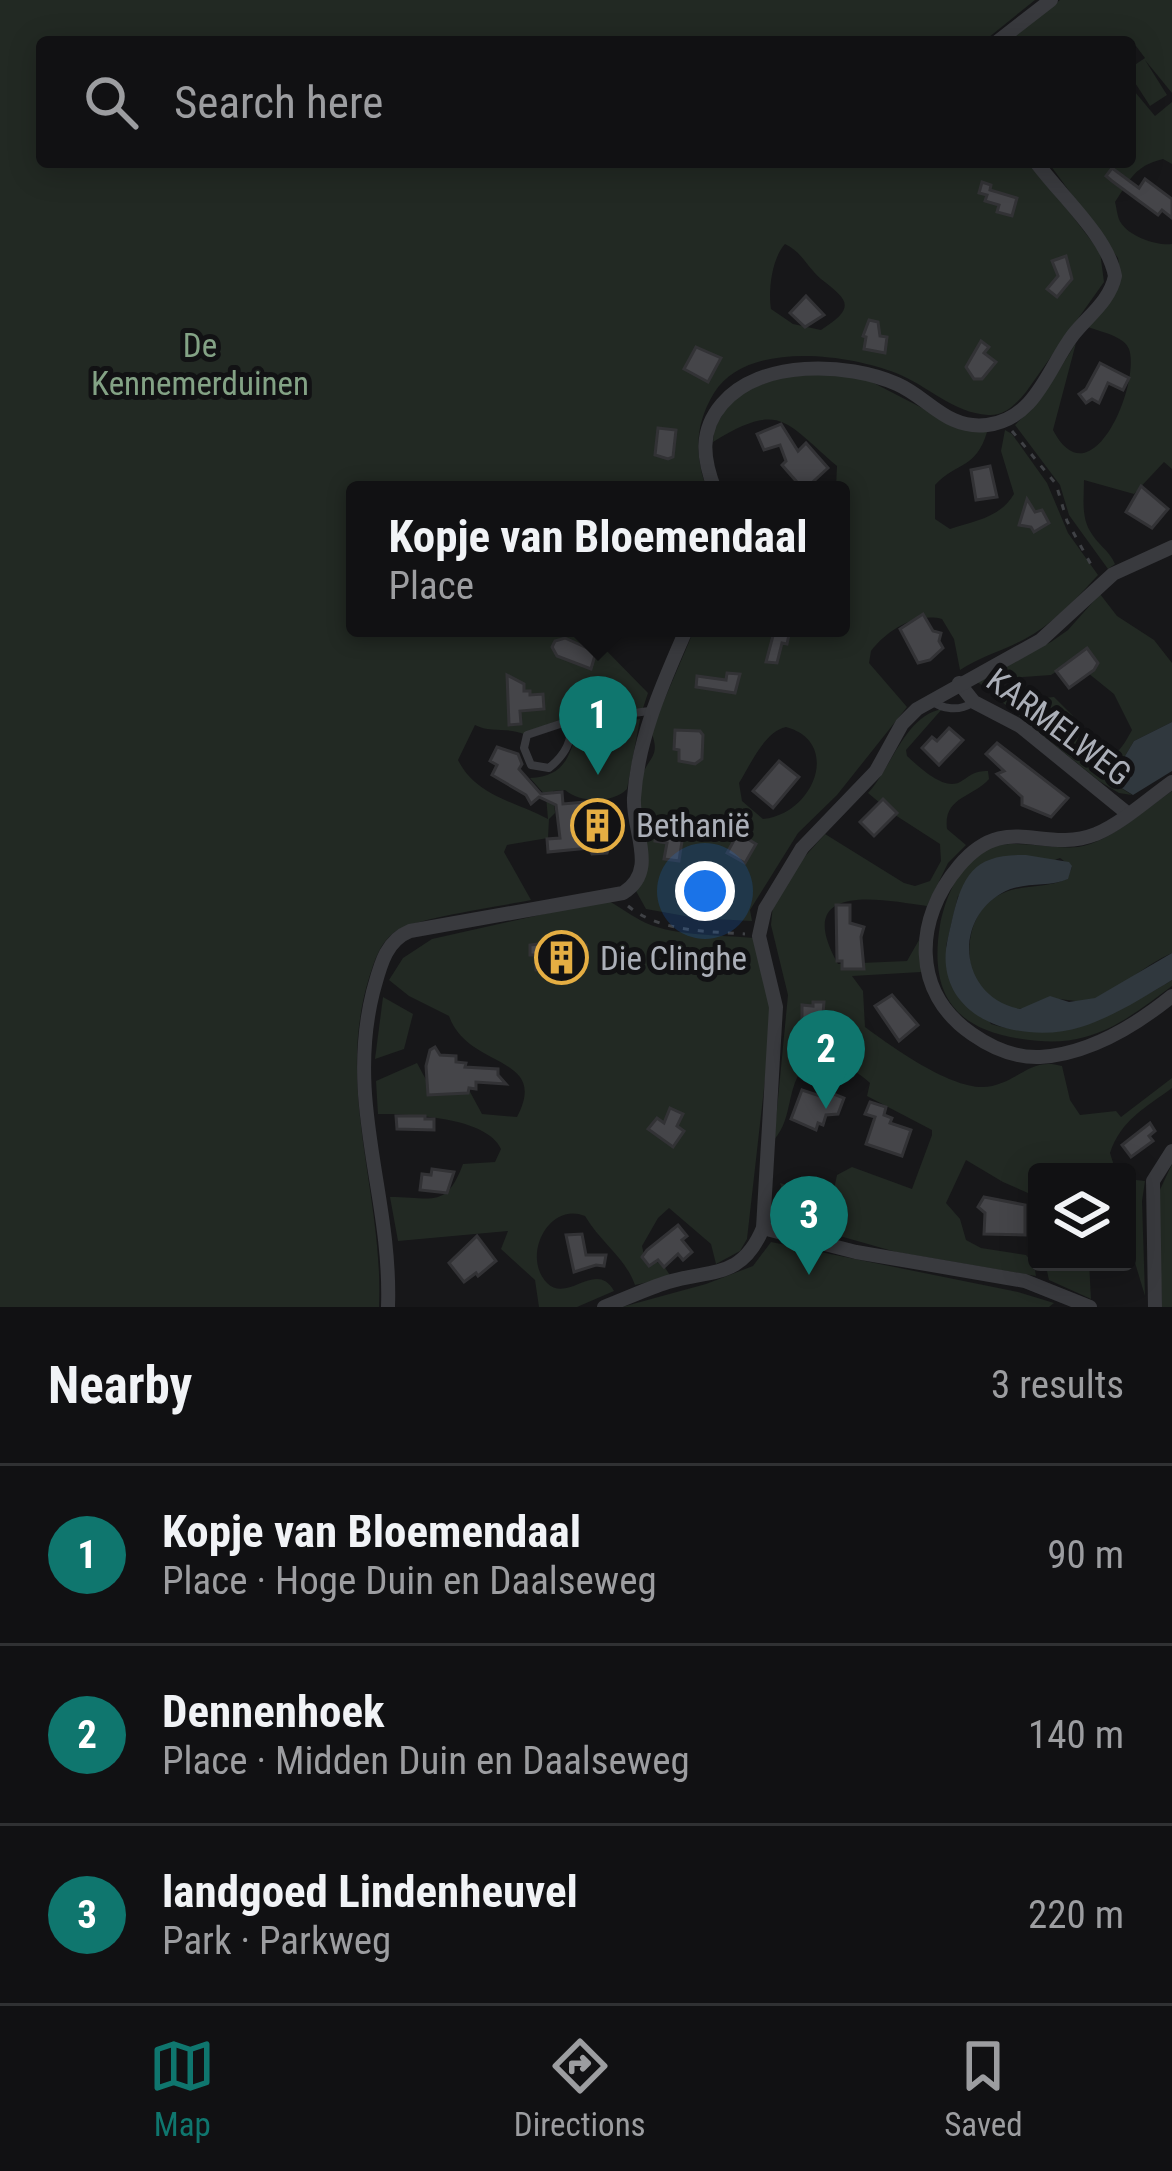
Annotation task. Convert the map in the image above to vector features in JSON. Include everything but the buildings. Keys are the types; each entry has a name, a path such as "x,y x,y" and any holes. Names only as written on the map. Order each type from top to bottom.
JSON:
{"street":[{"path":"1005,36 1051,0"},
{"path":"713,481 704,436 716,411 741,387 778,373 837,370 874,377 903,386 962,424 1006,420 1040,393 1065,346 1109,293 1115,276 1100,237 1041,168"},
{"path":"604,1307 670,1281 718,1273 741,1262 754,1249 763,1228 776,1006 759,936 765,909 802,848 876,771 902,724 930,699 1051,633 1103,581 1172,547"},
{"path":"388,1307 389,1275 364,1110 362,1064 365,1024 385,954 393,941 410,931 623,893 641,875 634,800 650,711 683,637"},
{"name":"KARMELWEG","path":"959,682 974,702 1020,726 1127,813"},
{"path":"1172,782 1098,833 1074,839 999,836 977,848 946,884 930,916 926,938 929,980 939,1004 985,1043 1026,1057 1094,1045 1172,996"},
{"path":"1156,1307 1153,1181 1172,1151"},
{"path":"763,1228 856,1252 1024,1281 1090,1307"}],"lane":[{"path":"930,699 953,708 974,702"},
{"path":"572,720 572,737 562,757 549,768 531,765 524,748 526,735 572,720 650,711"}],"path":[{"path":"1006,420 1046,467 1082,550 1103,581"},
{"path":"623,893 628,906 649,920 694,931 753,935"}],"green space":[{"name":"De Kennemerduinen","path":"0,0 1035,0 990,36 36,36 36,168 1036,168 1100,252 1104,282 1026,392 1000,414 963,409 875,366 826,357 773,358 729,376 707,405 698,441 704,481 346,481 346,637 602,637 600,644 648,693 643,708 572,715 524,734 475,725 458,760 485,790 548,819 546,796 530,778 559,769 579,726 640,719 627,789 596,800 553,791 555,813 549,819 548,838 507,845 504,852 531,900 406,926 390,935 379,952 360,1019 357,1060 379,1265 379,1307 0,1307","holes":["785,244 845,304 840,315 821,330 793,324 771,309 774,266 781,250"]},
{"path":"1060,0 1172,0 1172,93 1145,60 1167,95 1150,106 1136,84 1136,64 1145,58 1136,46 1136,36 1015,36"},
{"path":"1136,93 1155,116 1172,102 1172,164 1163,159 1145,166 1115,202 1125,228 1152,242 1172,244 1172,469 1164,462 1134,494 1084,480 1085,519 1115,564 1108,569 1069,515 1060,485 1015,425 1042,397 1076,343 1053,430 1068,449 1083,453 1097,446 1110,430 1128,387 1129,349 1117,338 1088,327 1120,272 1118,258 1052,168 1136,168"},
{"path":"800,371 864,378 959,427 987,432 972,459 935,485 935,519 950,529 994,514 1014,494 1001,451 1005,430 1047,483 1068,533 1098,575 1044,627 960,670 954,639 942,619 912,621 877,644 869,663 907,707 837,795 798,833 750,910 752,921 646,909 636,891 646,863 639,791 654,751 651,731 691,637 850,637 850,481 836,481 837,466 781,422 754,422 713,442 714,430 733,395","holes":["786,727 803,735 813,747 815,777 796,805 763,819 742,801 739,783 771,735"]},
{"path":"1100,594 1117,616 1154,640 1172,663 1172,722 1134,741 1110,781 1132,795 1099,781 974,679 1068,630","holes":["1078,658 1114,694 1132,730 1110,757 1087,756 1073,716 1054,697 1010,701 997,686 1009,678 1051,675"]},
{"path":"942,709 906,750 907,756 947,783 988,771 989,779 949,810 947,829 966,845 948,863 927,906 847,901 833,907 825,919 826,937 838,964 907,961 919,940 921,972 852,976 863,991 865,1027 944,1077 978,1087 1002,1083 1042,1064 1062,1066 1070,1100 1080,1115 1116,1111 1121,1117 1172,1078 1172,1088 1121,1132 1110,1153 1113,1163 1028,1163 1028,1193 966,1160 946,1203 960,1219 966,1240 981,1248 1026,1255 1028,1271 1035,1271 1036,1276 896,1252 794,1223 780,1183 832,1199 837,1175 852,1167 912,1189 932,1135 932,1130 867,1096 870,1083 855,1072 815,1063 806,1064 799,1073 774,1140 788,995 771,925 773,904 825,834 904,883 915,886 930,881 941,861 940,844 868,793 909,732"},
{"path":"1172,791 1172,953 1091,1000 1055,999 1019,1009 987,997 977,984 969,949 978,915 998,895 1067,879 1072,867 1060,858 958,896 946,946 991,1024 1015,1029 1062,1028 1085,1022 1172,980 1172,986 1131,1016 1069,1040 1038,1041 998,1034 963,1016 943,988 938,949 949,895 971,860 1001,845 1090,844"},
{"path":"607,900 665,929 754,938 773,1009 747,1239 740,1251 716,1264 711,1244 669,1208 642,1246 644,1255 664,1266 671,1277 635,1285 585,1216 560,1216 550,1223 538,1246 540,1272 547,1283 564,1289 599,1279 614,1291 577,1307 539,1307 535,1280 501,1249 508,1231 398,1241 390,1197 444,1194 463,1164 495,1162 501,1149 493,1138 464,1124 378,1114 376,1081 417,1063 431,1089 469,1090 482,1114 517,1117 524,1097 523,1082 515,1072 472,1046 449,1016 389,980 403,958 432,939"},
{"path":"383,997 413,1014 404,1049 375,1059"},
{"path":"1172,1164 1172,1307 1162,1307 1157,1196"},
{"path":"1136,1180 1145,1181 1145,1296 1136,1266"},
{"path":"771,1242 1054,1303 1049,1307 622,1307 753,1266"},
{"path":"1047,1271 1089,1271 1091,1299 1049,1280"}],"shaded area":[{"path":"1172,722 1172,771 1133,795 1110,781 1134,741"},
{"path":"1026,855 1072,866 1068,879 1010,889 986,906 970,940 975,975 985,990 1020,1009 1050,996 1069,1002 1095,998 1172,953 1172,980 1105,1018 1061,1031 1019,1031 979,1016 963,1004 946,966 948,936 961,890 983,863"}],"place":[{"name":"Kopje van Bloemendaal","path":"598,775"},
{"name":"Bethanië","path":"597,825"},
{"name":"Die Clinghe","path":"561,958"},
{"name":"Dennenhoek","path":"826,1109"},
{"name":"landgoed Lindenheuvel","path":"809,1275"}]}
